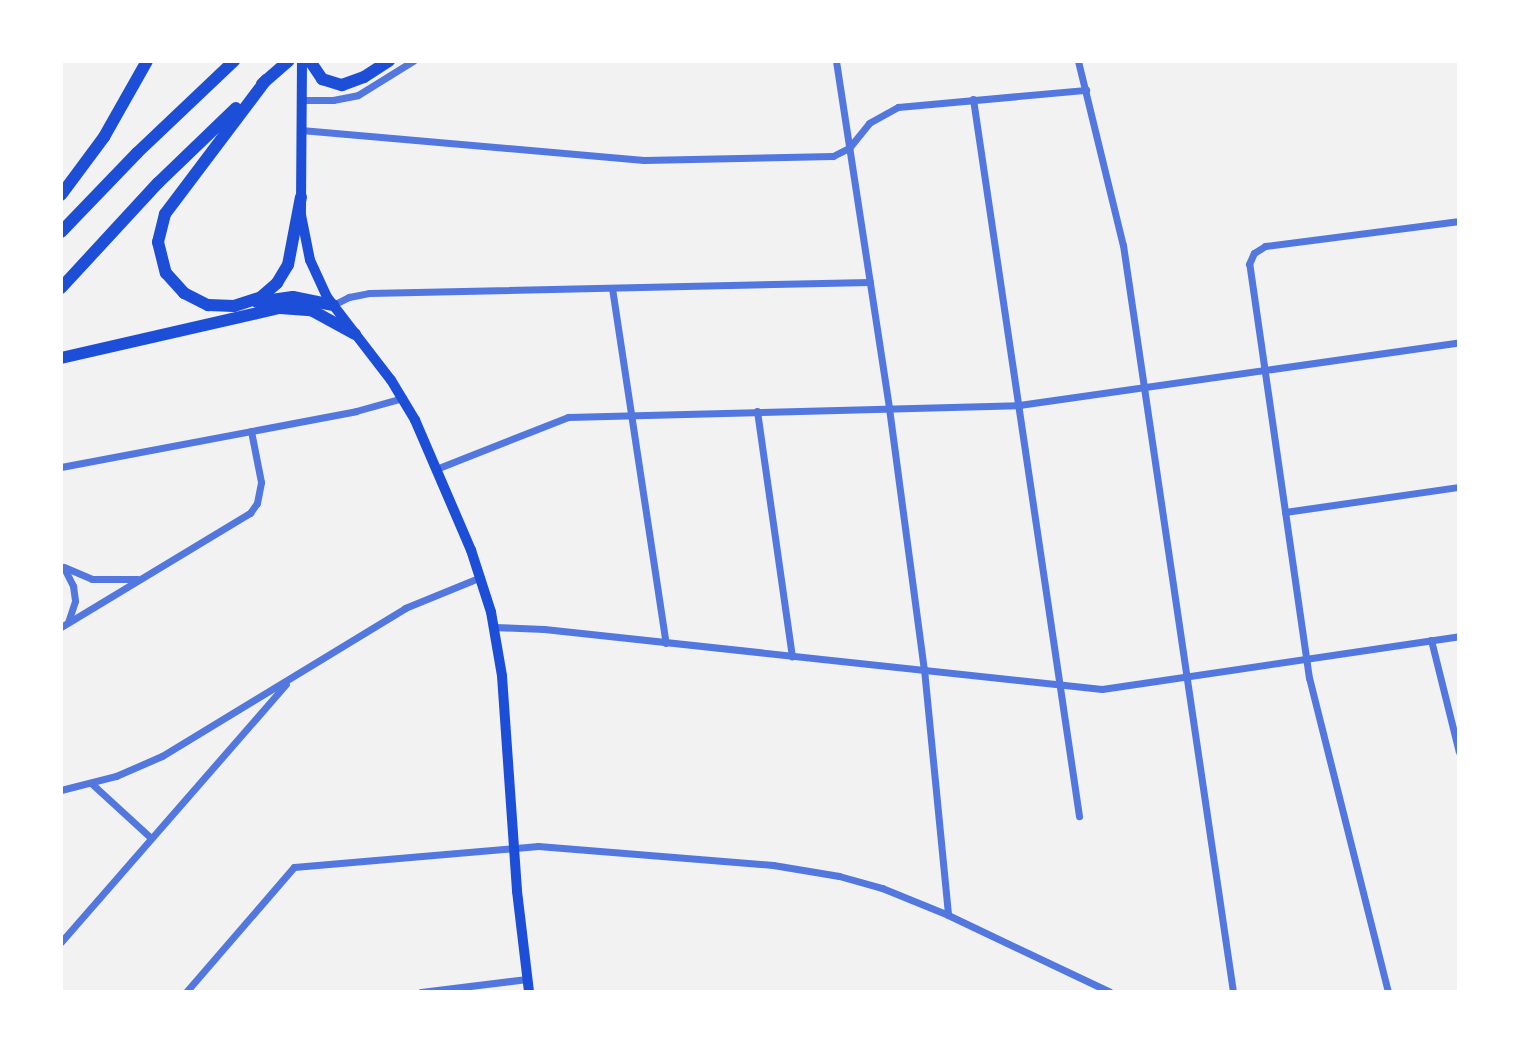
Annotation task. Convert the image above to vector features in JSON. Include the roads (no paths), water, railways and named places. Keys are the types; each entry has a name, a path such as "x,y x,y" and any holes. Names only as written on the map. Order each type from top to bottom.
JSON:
{"highway":[{"path":"61,195 104,138 147,61"},
{"path":"61,232 137,153 234,61"},
{"path":"61,288 165,176 288,61"},
{"path":"310,61 322,79 342,85 364,77 389,61"},
{"path":"266,80 165,214 158,235 163,267 184,293 208,305 241,305 293,297 333,305"},
{"path":"241,305 267,293 285,272 293,247 301,197"},
{"path":"61,358 281,308 311,310 355,334"}],"main road":[{"path":"302,61 302,225 310,260 333,305 403,398 481,577 495,627 502,676 529,992"}],"street":[{"path":"302,100 333,100 358,95 413,61"},
{"path":"836,61 889,408 924,669 948,915"},
{"path":"1078,61 1123,245 1233,992"},
{"path":"301,130 644,160 833,156 849,148 862,128 898,107 1086,90"},
{"path":"973,99 1079,816"},
{"path":"1388,992 1306,659 1249,270 1254,253 1265,246 1459,221"},
{"path":"333,305 349,297 369,293 870,282"},
{"path":"612,288 666,643"},
{"path":"436,469 554,420 576,416 1018,405 1459,342"},
{"path":"61,467 368,408 403,398"},
{"path":"757,411 792,657"},
{"path":"64,625 238,522 253,509 261,482 251,431"},
{"path":"1285,512 1459,487"},
{"path":"63,565 84,577 101,580 128,581 148,576"},
{"path":"63,565 73,586 75,601 64,625"},
{"path":"61,790 91,783 162,756 405,608 481,577"},
{"path":"495,627 531,627 1106,689 1459,636"},
{"path":"1431,640 1459,752"},
{"path":"61,942 291,679"},
{"path":"91,783 151,838"},
{"path":"186,992 294,867 538,846 773,865 839,876 882,888 948,915 1110,992"},
{"path":"421,992 527,979"}]}
